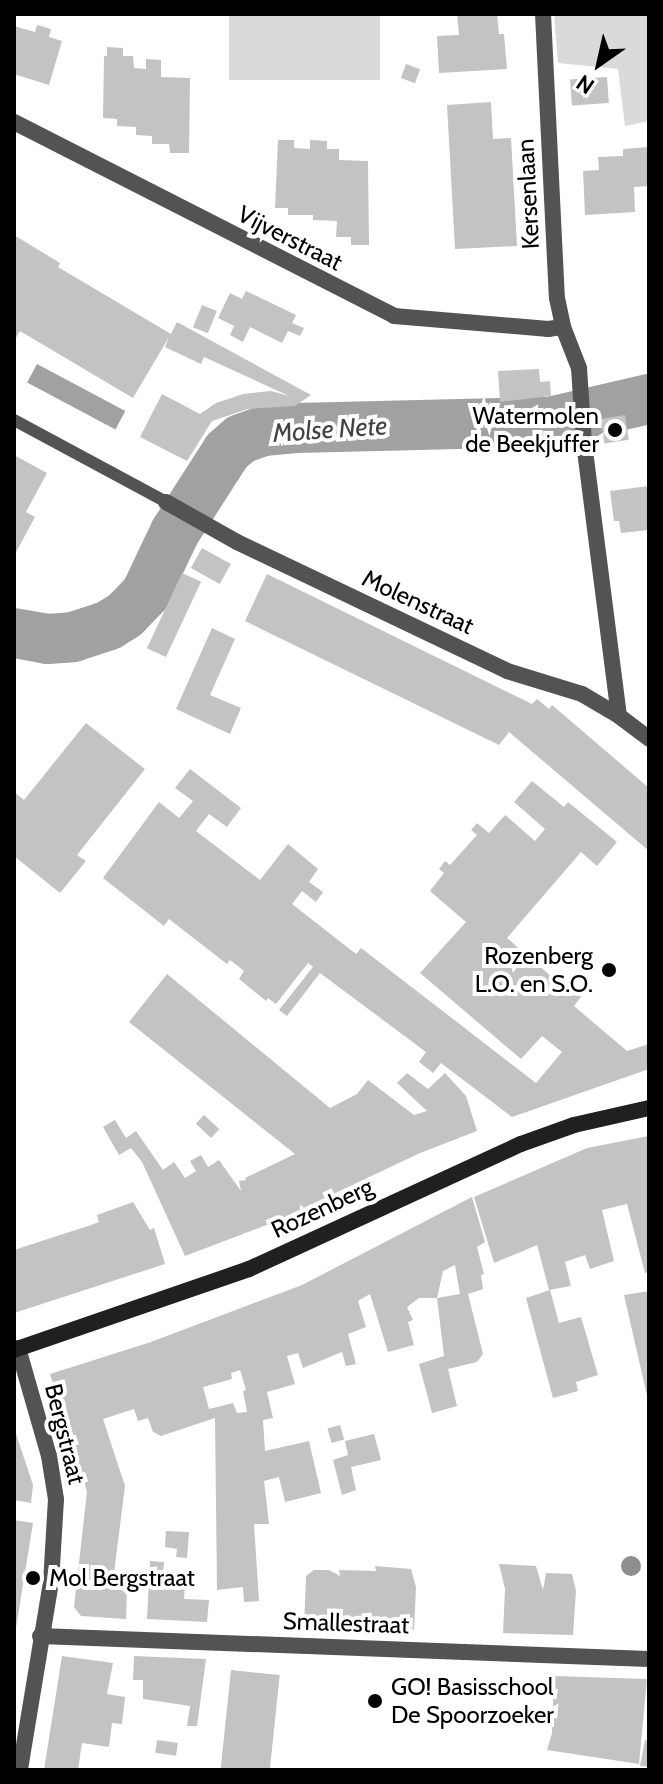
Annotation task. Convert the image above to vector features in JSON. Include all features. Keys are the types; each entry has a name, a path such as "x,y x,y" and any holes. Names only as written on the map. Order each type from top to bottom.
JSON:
{"main road":[{"name":"Rozenberg","path":"16,1349 249,1269 521,1144 574,1125 649,1108"}],"street":[{"name":"Kersenlaan","path":"543,14 557,298 563,327 579,368 584,406 584,443 619,716"},
{"name":"Vijverstraat","path":"14,122 394,316 563,327"},
{"name":"Molenstraat","path":"170,504 197,522 507,671 582,694 649,739"},
{"name":"Bergstraat","path":"16,1349 49,1456 56,1499 51,1582 20,1770"},
{"name":"Smallestraat","path":"40,1636 649,1659"}],"lane":[{"path":"14,420 170,504"}],"shaded area":[{"path":"229,14 380,14 380,80 229,80"},
{"path":"554,14 649,14 649,121 625,126 618,69 558,63"},
{"path":"37,364 125,411 115,429 27,383"}],"building":[{"path":"457,14 497,14 499,34 504,34 507,69 439,73 437,36 459,35"},
{"path":"37,25 51,29 49,37 62,41 49,85 14,74 14,26 35,32"},
{"path":"107,47 123,48 123,56 133,56 134,68 146,69 146,59 161,60 161,77 190,78 189,153 170,153 169,144 152,144 152,136 136,135 136,127 117,126 117,119 103,118 104,56 107,56"},
{"path":"406,64 420,69 415,83 401,78"},
{"path":"607,77 609,103 572,106 570,80"},
{"path":"491,102 493,139 511,138 517,246 455,249 447,105"},
{"path":"278,140 294,140 294,148 310,149 310,140 327,141 327,149 339,149 339,160 368,161 369,245 351,245 351,237 336,237 337,221 313,220 313,215 288,215 288,208 275,208"},
{"path":"649,147 649,186 634,187 635,212 585,215 583,171 599,170 598,157 623,156 623,149"},
{"path":"14,235 60,263 58,267 171,334 177,322 311,395 295,406 248,409 212,421 187,461 140,437 162,394 200,414 216,403 243,394 271,391 289,396 204,357 201,364 165,347 169,337 133,398 20,331 14,341"},
{"path":"246,291 296,315 292,323 304,328 300,336 288,331 282,343 250,327 243,342 230,335 234,326 218,318 230,293 242,299"},
{"path":"202,305 217,311 208,333 193,327"},
{"path":"539,369 540,382 550,381 551,396 500,402 498,371"},
{"name":"Watermolen de Beekjuffer","path":"625,415 629,440 604,444 600,419"},
{"path":"14,455 47,473 26,512 35,517 14,556"},
{"path":"649,486 649,530 621,533 619,521 614,521 610,491"},
{"path":"202,548 231,564 220,584 191,568"},
{"path":"182,573 201,582 166,657 147,648"},
{"path":"267,574 532,704 537,699 549,709 552,705 649,788 649,851 509,732 499,745 245,621"},
{"path":"212,628 235,639 210,695 241,708 230,734 176,709"},
{"path":"86,723 145,769 77,855 86,861 60,893 14,856 14,792 24,800"},
{"path":"190,769 241,808 227,827 209,814 196,831 260,880 288,844 318,869 309,882 323,892 316,902 302,891 292,904 356,954 361,948 536,1083 562,1052 542,1036 521,1059 420,973 466,922 430,891 444,873 439,869 445,861 450,865 477,835 471,830 477,823 489,833 505,815 535,841 545,829 514,802 532,781 564,807 568,802 617,842 597,866 581,852 507,938 552,977 555,974 584,993 574,1006 627,1051 649,1044 649,1069 512,1117 441,1063 433,1073 419,1062 426,1052 320,973 287,1016 279,1010 313,967 308,963 276,1004 268,998 266,1001 239,979 244,971 230,960 227,964 169,919 164,926 103,878 159,802 179,818 193,801 175,788"},
{"path":"167,974 330,1108 357,1094 368,1080 414,1115 427,1111 397,1083 407,1073 428,1089 445,1073 466,1096 477,1131 420,1153 272,1223 185,1256 142,1162 131,1148 119,1155 103,1127 115,1120 126,1138 136,1131 163,1170 174,1162 185,1178 196,1171 190,1161 201,1155 208,1167 219,1160 241,1191 239,1181 295,1154 129,1022"},
{"path":"204,1115 219,1129 211,1138 196,1124"},
{"path":"649,1136 649,1272 645,1273 627,1204 602,1210 614,1261 590,1269 585,1255 565,1262 571,1286 549,1290 537,1245 494,1263 474,1197 587,1148"},
{"path":"472,1197 485,1242 477,1247 484,1274 481,1275 483,1289 468,1294 483,1354 477,1362 448,1369 457,1406 432,1413 419,1364 444,1356 437,1298 419,1298 407,1307 413,1320 408,1322 414,1345 388,1352 370,1294 358,1301 366,1327 348,1334 356,1364 346,1366 342,1352 303,1368 298,1353 287,1356 295,1384 267,1392 273,1418 263,1420 265,1451 309,1441 321,1493 285,1502 279,1477 264,1481 269,1524 254,1524 259,1601 244,1602 243,1587 217,1590 215,1418 161,1436 153,1432 148,1418 138,1421 134,1409 103,1419 125,1486 112,1589 127,1591 126,1619 81,1616 74,1607 87,1492 50,1374 151,1342 302,1285","holes":["455,1265 460,1294 437,1298 443,1271","240,1370 246,1390 243,1391 247,1412 237,1413 233,1403 209,1409 203,1387 232,1379 231,1373"]},
{"path":"133,1202 150,1230 154,1228 165,1264 14,1313 14,1250 99,1222 97,1215"},
{"path":"550,1290 559,1323 581,1317 598,1375 576,1382 578,1391 553,1398 526,1298"},
{"path":"649,1291 649,1400 648,1400 624,1295"},
{"path":"340,1425 344,1439 332,1443 328,1429"},
{"path":"14,1428 33,1485 31,1503 14,1500"},
{"path":"374,1434 381,1460 351,1467 356,1490 342,1495 333,1460 348,1455 345,1441"},
{"path":"14,1520 33,1523 16,1628 14,1627"},
{"path":"166,1531 189,1532 187,1558 176,1557 177,1549 165,1547"},
{"path":"150,1561 164,1562 162,1583 185,1585 184,1599 209,1600 207,1622 147,1619"},
{"path":"499,1564 536,1566 543,1590 546,1573 572,1574 576,1591 573,1635 503,1633 505,1589"},
{"path":"375,1566 411,1569 416,1587 414,1630 304,1626 306,1576 314,1570 329,1570 340,1576 339,1570 376,1571"},
{"path":"62,1656 113,1663 107,1694 125,1697 122,1724 112,1723 109,1747 82,1743 78,1770 44,1770"},
{"path":"134,1656 206,1659 197,1726 187,1726 190,1706 143,1699 143,1680 133,1680"},
{"path":"231,1670 280,1675 270,1770 220,1770"},
{"path":"554,1676 647,1679 639,1764 547,1750 552,1733"},
{"path":"157,1740 178,1743 176,1756 155,1753"},
{"path":"645,1740 649,1741 649,1767 640,1766"}],"waterway":[{"name":"Molse Nete","path":"14,633 47,639 73,637 109,625 125,615 146,593 175,532 227,451 241,439 263,431 296,428 549,422 649,399"}],"place":[{"name":"Watermolen de Beekjuffer","path":"615,430"},
{"name":"Rozenberg L.O. en S.O.","path":"609,970"},
{"name":"Mol Bergstraat","path":"33,1578"},
{"name":"GO! Basisschool De Spoorzoeker","path":"375,1701"}]}
